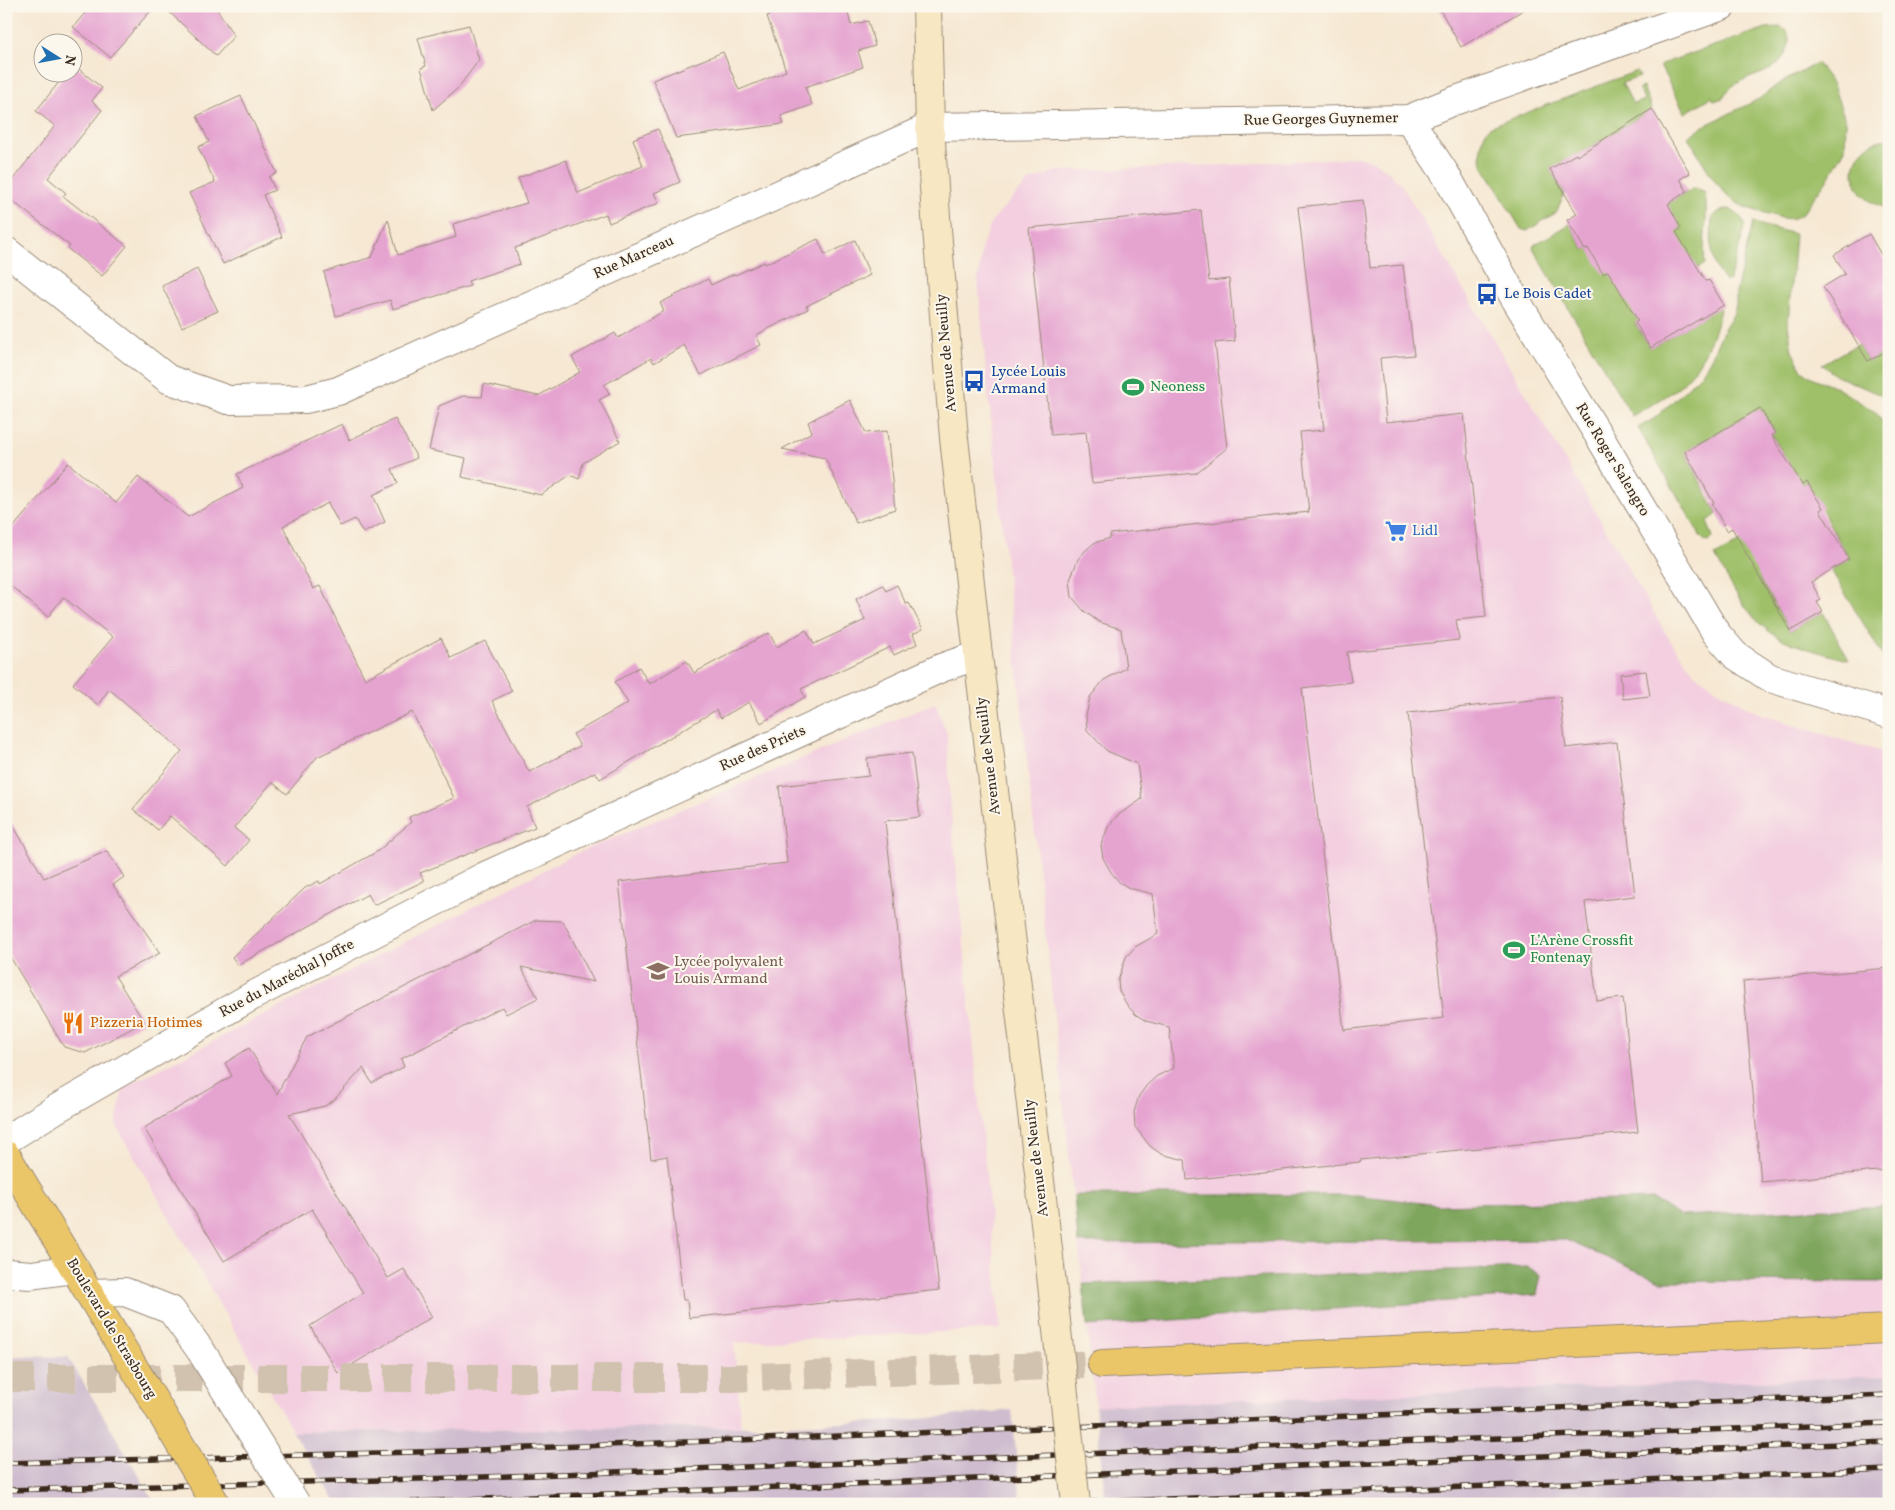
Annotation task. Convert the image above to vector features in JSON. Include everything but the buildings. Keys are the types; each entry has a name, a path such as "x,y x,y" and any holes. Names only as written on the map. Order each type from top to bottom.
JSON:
{"main road":[{"name":"Boulevard de Strasbourg","path":"6,1155 216,1504"},
{"path":"1102,1364 1889,1329"}],"street":[{"name":"Avenue de Neuilly","path":"927,6 930,127 954,438 1076,1504"},
{"name":"Rue Georges Guynemer","path":"930,127 1409,119 1451,102 1722,6"},
{"name":"Rue Roger Salengro","path":"1409,119 1446,175 1514,297 1716,633 1735,655 1770,678 1889,714"},
{"name":"Rue Marceau","path":"6,251 168,379 228,400 306,399 338,391 930,127"},
{"name":"Rue des Priets","path":"549,846 941,668 978,655"},
{"name":"Rue du Maréchal Joffre","path":"6,1140 56,1108 254,995 483,877 549,846"},
{"path":"6,1273 31,1275 75,1269"},
{"path":"89,1293 125,1292 171,1310 201,1351 296,1504"}],"shaded area":[{"path":"1358,157 1373,161 1387,170 1401,184 1669,639 1696,675 1754,711 1889,754 1889,1504 1106,1504 987,383 978,281 982,247 992,221 1028,182 1056,171 1226,165"},
{"name":"Lycée polyvalent Louis Armand","path":"935,703 947,734 950,803 1001,1329 734,1343 741,1427 293,1432 116,1125 123,1088 575,854"},
{"path":"6,1356 68,1357 156,1504 6,1504"},
{"path":"1889,1376 1889,1504 1106,1504 1095,1406"},
{"path":"1012,1410 1021,1504 336,1504 293,1432 741,1427 898,1421"}],"green space":[{"path":"1780,27 1785,30 1789,40 1786,52 1775,66 1739,82 1727,91 1723,98 1714,101 1712,97 1685,113 1660,66 1766,28"},
{"path":"1817,63 1832,83 1846,122 1845,149 1829,177 1802,214 1790,219 1782,218 1741,205 1719,187 1688,137 1702,127 1759,99 1777,85"},
{"path":"1637,71 1640,77 1622,83 1633,104 1644,100 1639,89 1643,87 1652,109 1589,148 1550,169 1564,193 1557,212 1527,231 1521,229 1482,164 1481,144 1489,127"},
{"path":"1889,139 1889,208 1873,203 1862,194 1856,183 1854,171 1857,160 1864,150 1874,142"},
{"path":"1694,188 1705,193 1706,202 1705,264 1698,268 1672,234 1681,228 1663,206"},
{"path":"1730,209 1742,218 1744,226 1731,276 1729,280 1725,281 1716,267 1712,250 1712,217 1720,211"},
{"path":"1753,223 1795,234 1788,324 1792,351 1802,370 1813,378 1834,386 1877,413 1884,424 1889,455 1889,666 1831,570 1849,559 1807,482 1797,487 1787,461 1772,435 1775,433 1760,408 1685,452 1717,514 1707,522 1713,537 1708,542 1701,537 1638,428 1655,418 1682,393 1702,373 1710,360 1725,327 1733,315 1736,305 1736,292"},
{"path":"1570,224 1584,250 1592,246 1612,269 1642,319 1635,323 1650,348 1721,306 1710,343 1691,374 1682,384 1667,395 1632,416 1533,248 1534,245"},
{"path":"1858,344 1868,361 1889,350 1889,403 1883,396 1835,375 1822,364"},
{"path":"1745,539 1766,574 1759,578 1790,631 1823,612 1849,660 1783,640 1766,629 1748,611 1715,556"},
{"path":"1074,1195 1356,1195 1439,1205 1653,1199 1680,1216 1889,1206 1889,1282 1660,1281 1566,1240 1078,1243"},
{"path":"1528,1267 1541,1275 1537,1295 1087,1326 1083,1284"}],"tunnel":[{"path":"6,1378 730,1378 1102,1364"}],"railway":[{"path":"6,1463 453,1451 1889,1395"},
{"path":"6,1490 457,1478 1889,1423"},
{"path":"362,1504 1889,1442"},
{"path":"1044,1504 1889,1470"}],"place":[{"name":"Le Bois Cadet","path":"1487,294"},
{"name":"Lycée Louis Armand","path":"974,381"},
{"name":"Neoness","path":"1133,387"},
{"name":"Lidl","path":"1396,531"},
{"name":"L’Arène Crossfit Fontenay","path":"1514,950"},
{"name":"Lycée polyvalent Louis Armand","path":"658,971"},
{"name":"Pizzeria Hotimes","path":"73,1023"}]}
